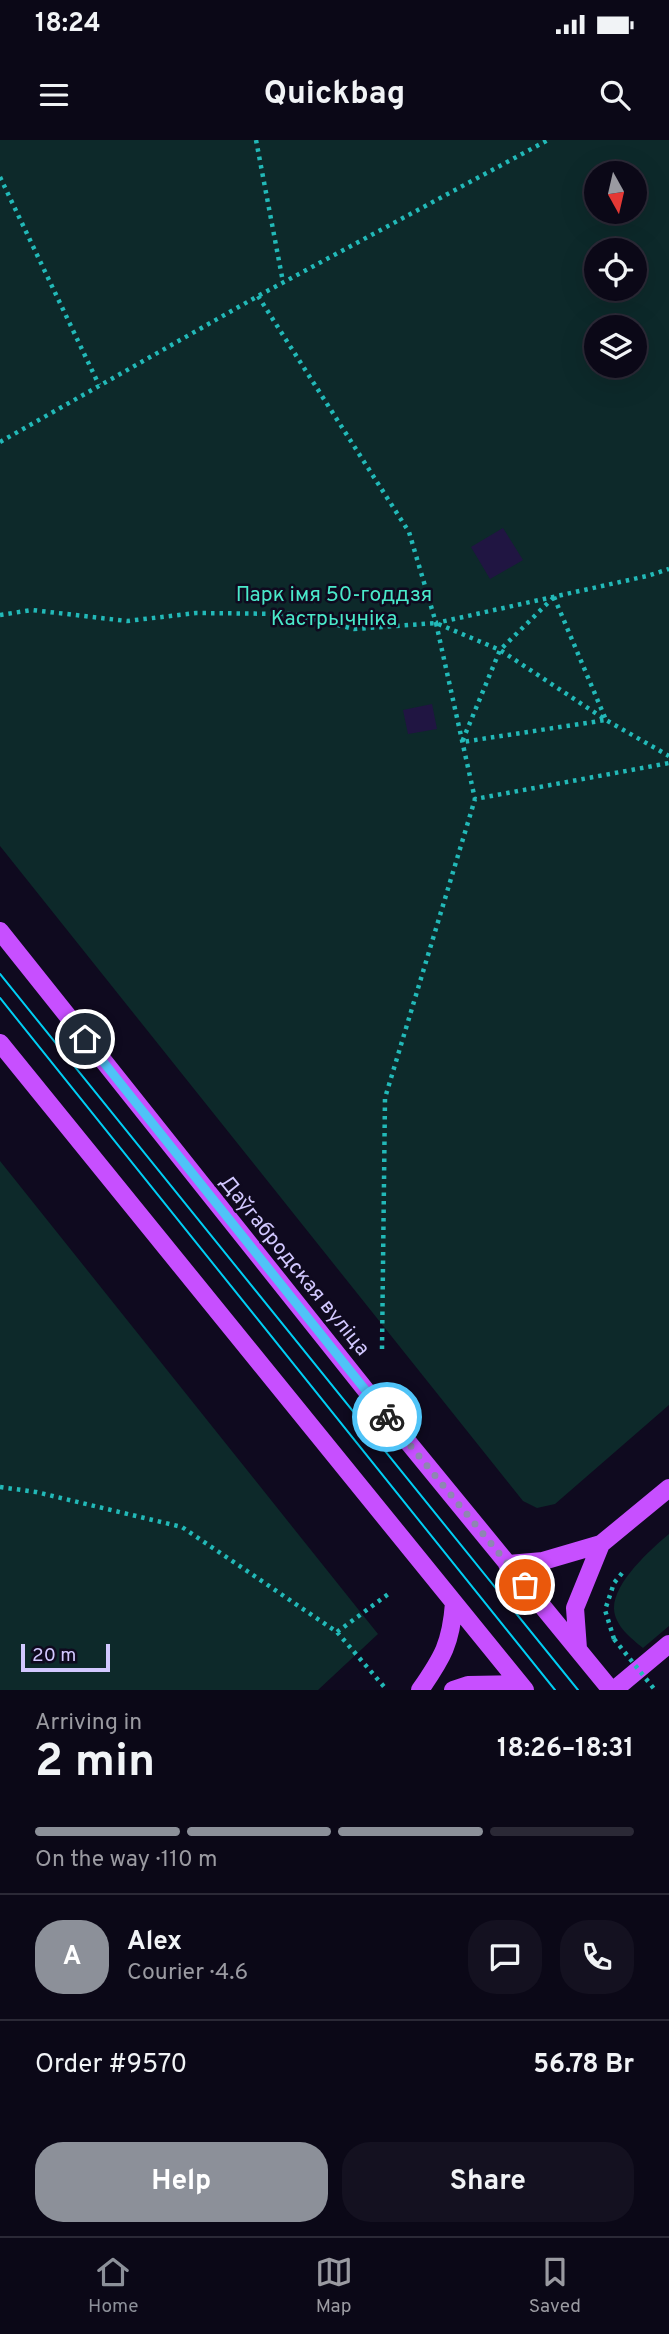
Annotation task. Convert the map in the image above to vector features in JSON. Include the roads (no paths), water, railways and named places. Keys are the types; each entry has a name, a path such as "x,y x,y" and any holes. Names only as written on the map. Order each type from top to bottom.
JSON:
{"main road":[{"name":"Даўгабродская вуліца","path":"0,931 359,1382 612,1690"},
{"path":"0,1043 522,1687"},
{"path":"507,1564 543,1561 601,1544 669,1488"},
{"path":"578,1649 575,1608 601,1544"},
{"path":"420,1690 439,1662 452,1632 454,1603"},
{"path":"612,1690 669,1644"},
{"path":"453,1690 468,1685 522,1687"}],"tram line":[{"path":"0,974 578,1690"},
{"path":"0,998 555,1690"}],"park label":[{"name":"Парк імя 50-годдзя Кастрычніка","path":"334,606"}]}
